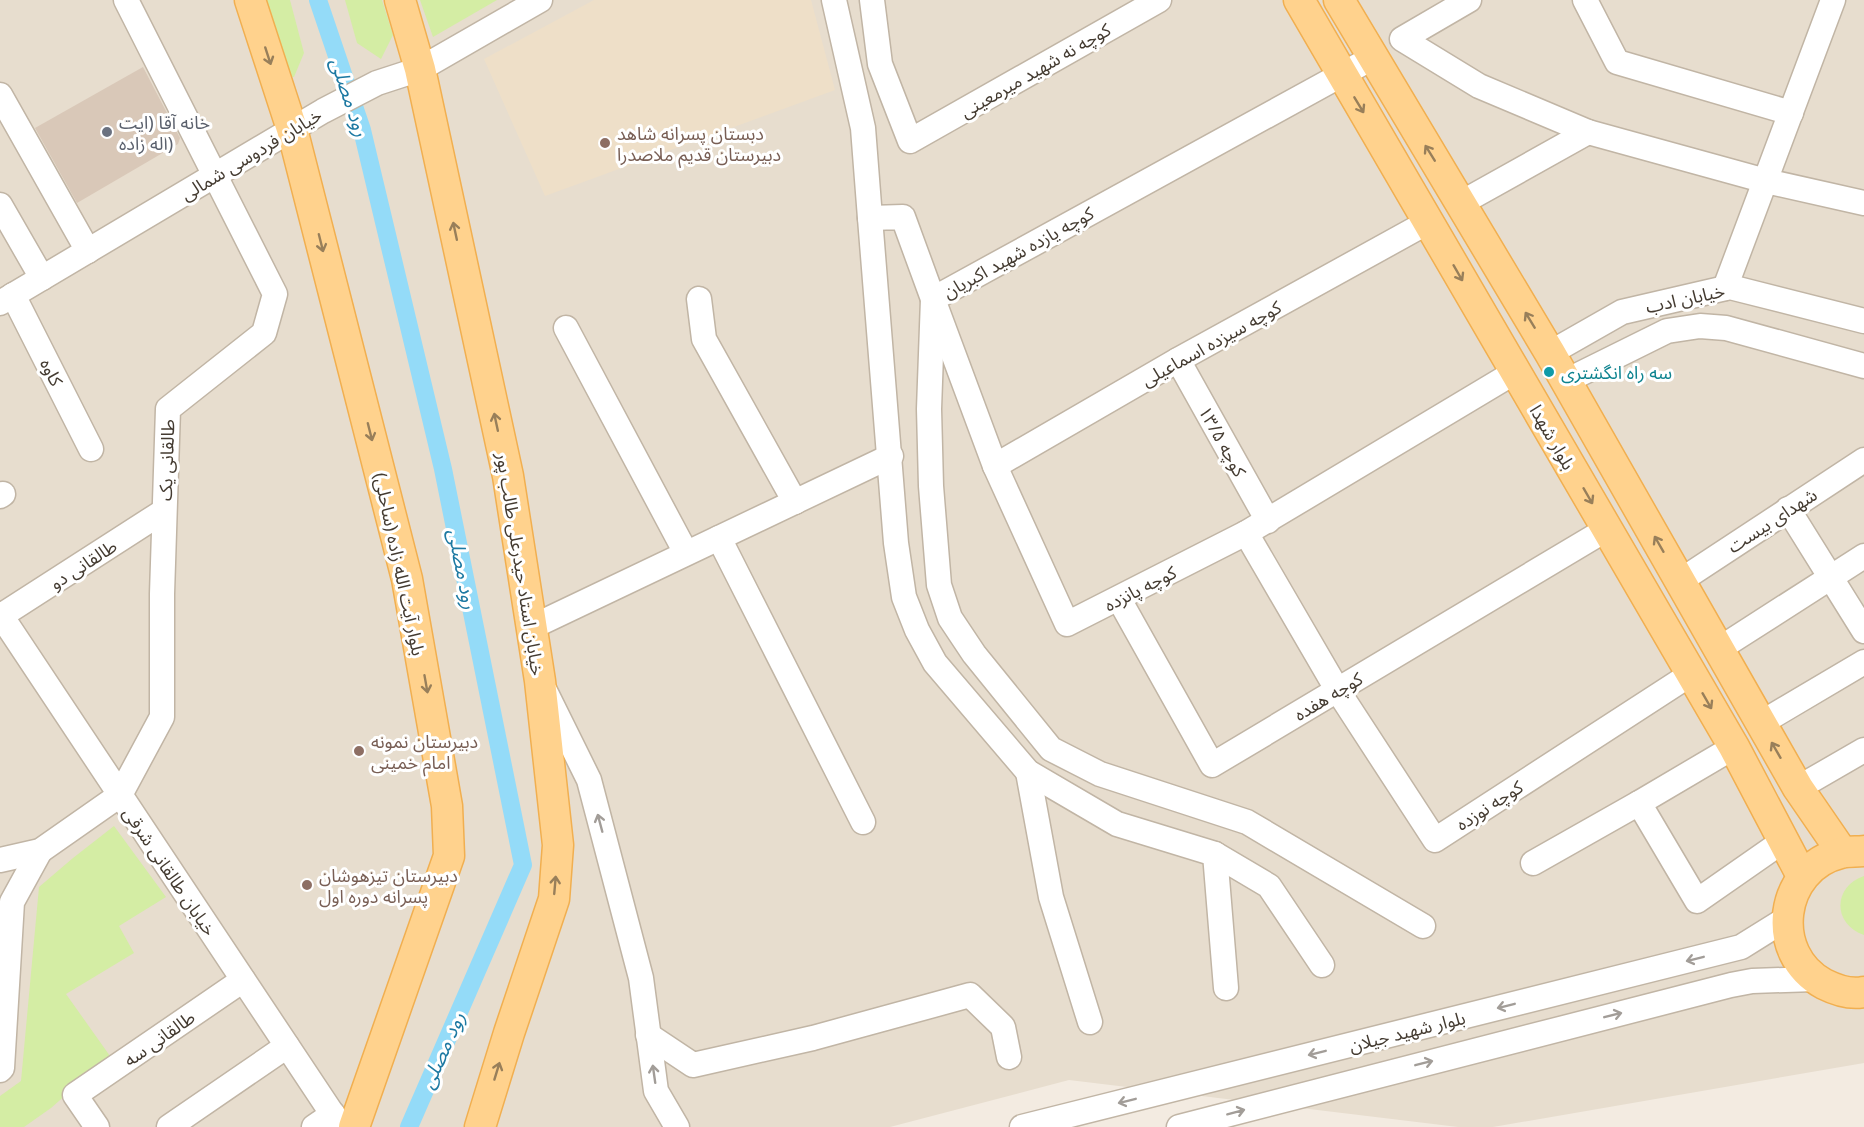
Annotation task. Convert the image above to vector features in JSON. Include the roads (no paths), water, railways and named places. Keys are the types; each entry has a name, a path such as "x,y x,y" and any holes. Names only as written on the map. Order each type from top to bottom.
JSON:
{"main road":[{"name":"بلوار آیت الله زاده (ساحلی)","path":"250,0 292,129 407,579 447,806 449,856 335,1124"},
{"name":"خیابان استاد حیدرعلی طالب پور","path":"400,0 420,69 508,476 540,681 558,845 554,898 480,1127"},
{"name":"بلوار شهدا","path":"1299,0 1734,747 1802,876"},
{"path":"1339,0 1550,353 1798,788 1816,816 1853,852"},
{"path":"1783,841 1797,826 1816,816"},
{"path":"1853,852 1820,861 1802,876 1791,896 1786,919 1789,942 1799,963 1815,979 1835,990 1858,994 1864,992"}],"street":[{"name":"طالقانی یک","path":"120,795 162,717 162,594 168,409 264,333 275,294 126,0"},
{"name":"خیابان فردوسی شمالی","path":"7,299 323,111 377,83 420,69 540,0"},
{"path":"834,0 863,128 897,543 904,597 917,630 935,663 1028,772 1117,824 1215,854 1269,886 1322,965"},
{"name":"کوچه نه شهید میرمعینی","path":"872,0 880,64 910,141 1159,0"},
{"path":"1469,0 1402,39 1479,86 1588,132 1766,181 1864,203"},
{"path":"1585,0 1617,62 1791,113"},
{"path":"1725,288 1833,0"},
{"name":"کوچه یازده شهید اکبریان","path":"870,218 903,216 933,299 1372,58"},
{"path":"0,95 88,251"},
{"path":"1461,204 1588,132"},
{"path":"0,205 42,278"},
{"name":"کوچه سیزده اسماعیلی","path":"995,466 1178,360 1428,222"},
{"name":"خیابان ادب","path":"1550,353 1622,312 1730,287 1864,321"},
{"name":"کاوه","path":"7,299 91,449"},
{"path":"699,299 704,339 795,502"},
{"path":"933,299 929,409 930,475 939,585 950,618 974,654 1051,749 1100,774 1247,822 1423,926"},
{"name":"کوچه پانزده","path":"933,299 995,466 1067,624 1268,521 1515,372"},
{"name":"خیابان ادب","path":"1566,381 1667,331 1700,326 1726,328 1864,366"},
{"path":"566,328 686,554"},
{"name":"کوچه ۱۳/۵","path":"1178,360 1268,521"},
{"path":"532,627 891,456"},
{"name":"شهدای بیست","path":"1680,580 1788,509 1861,468"},
{"path":"1788,509 1864,631"},
{"name":"طالقانی دو","path":"1,615 164,511"},
{"name":"کوچه هفده","path":"1119,599 1212,765 1607,529"},
{"path":"1246,533 1338,691"},
{"path":"719,538 863,822"},
{"path":"1719,649 1864,556"},
{"name":"خیابان طالقانی شرقی","path":"1,615 287,1046 335,1124"},
{"path":"1761,723 1864,662"},
{"name":"کوچه نوزده","path":"1338,691 1435,840 1691,674"},
{"path":"540,681 589,780 641,978 656,1091 677,1127"},
{"path":"1533,863 1734,747"},
{"path":"1798,788 1864,750"},
{"path":"1028,772 1051,897 1090,1022"},
{"path":"0,860 40,851 120,795"},
{"path":"1639,803 1697,901 1783,841"},
{"path":"0,1070 2,1068 12,902 40,851"},
{"path":"1215,854 1226,988"},
{"name":"بلوار شهید جیلان","path":"1022,1127 1741,947 1786,919"},
{"path":"1741,947 1752,981"},
{"name":"بلوار شهید جیلان","path":"1179,1127 1720,988 1752,981 1815,979"},
{"name":"طالقانی سه","path":"97,1127 75,1095 243,980"},
{"path":"648,1035 693,1065 813,1038 970,995 1003,1027 1009,1057"},
{"path":"169,1127 287,1046"}],"waterway":[{"name":"رود مصلی","path":"318,0 362,130 443,469 523,865 409,1127"}],"place":[{"name":"خانه آقا (ایت اله زاده)","path":"107,132"},
{"name":"دبستان پسرانه شاهد دبیرستان قدیم ملاصدرا","path":"605,143"},
{"name":"سه راه انگشتری","path":"1549,372"},
{"name":"دبیرستان نمونه امام خمینی","path":"359,751"},
{"name":"دبیرستان تیزهوشان پسرانه دوره اول","path":"307,885"}]}
